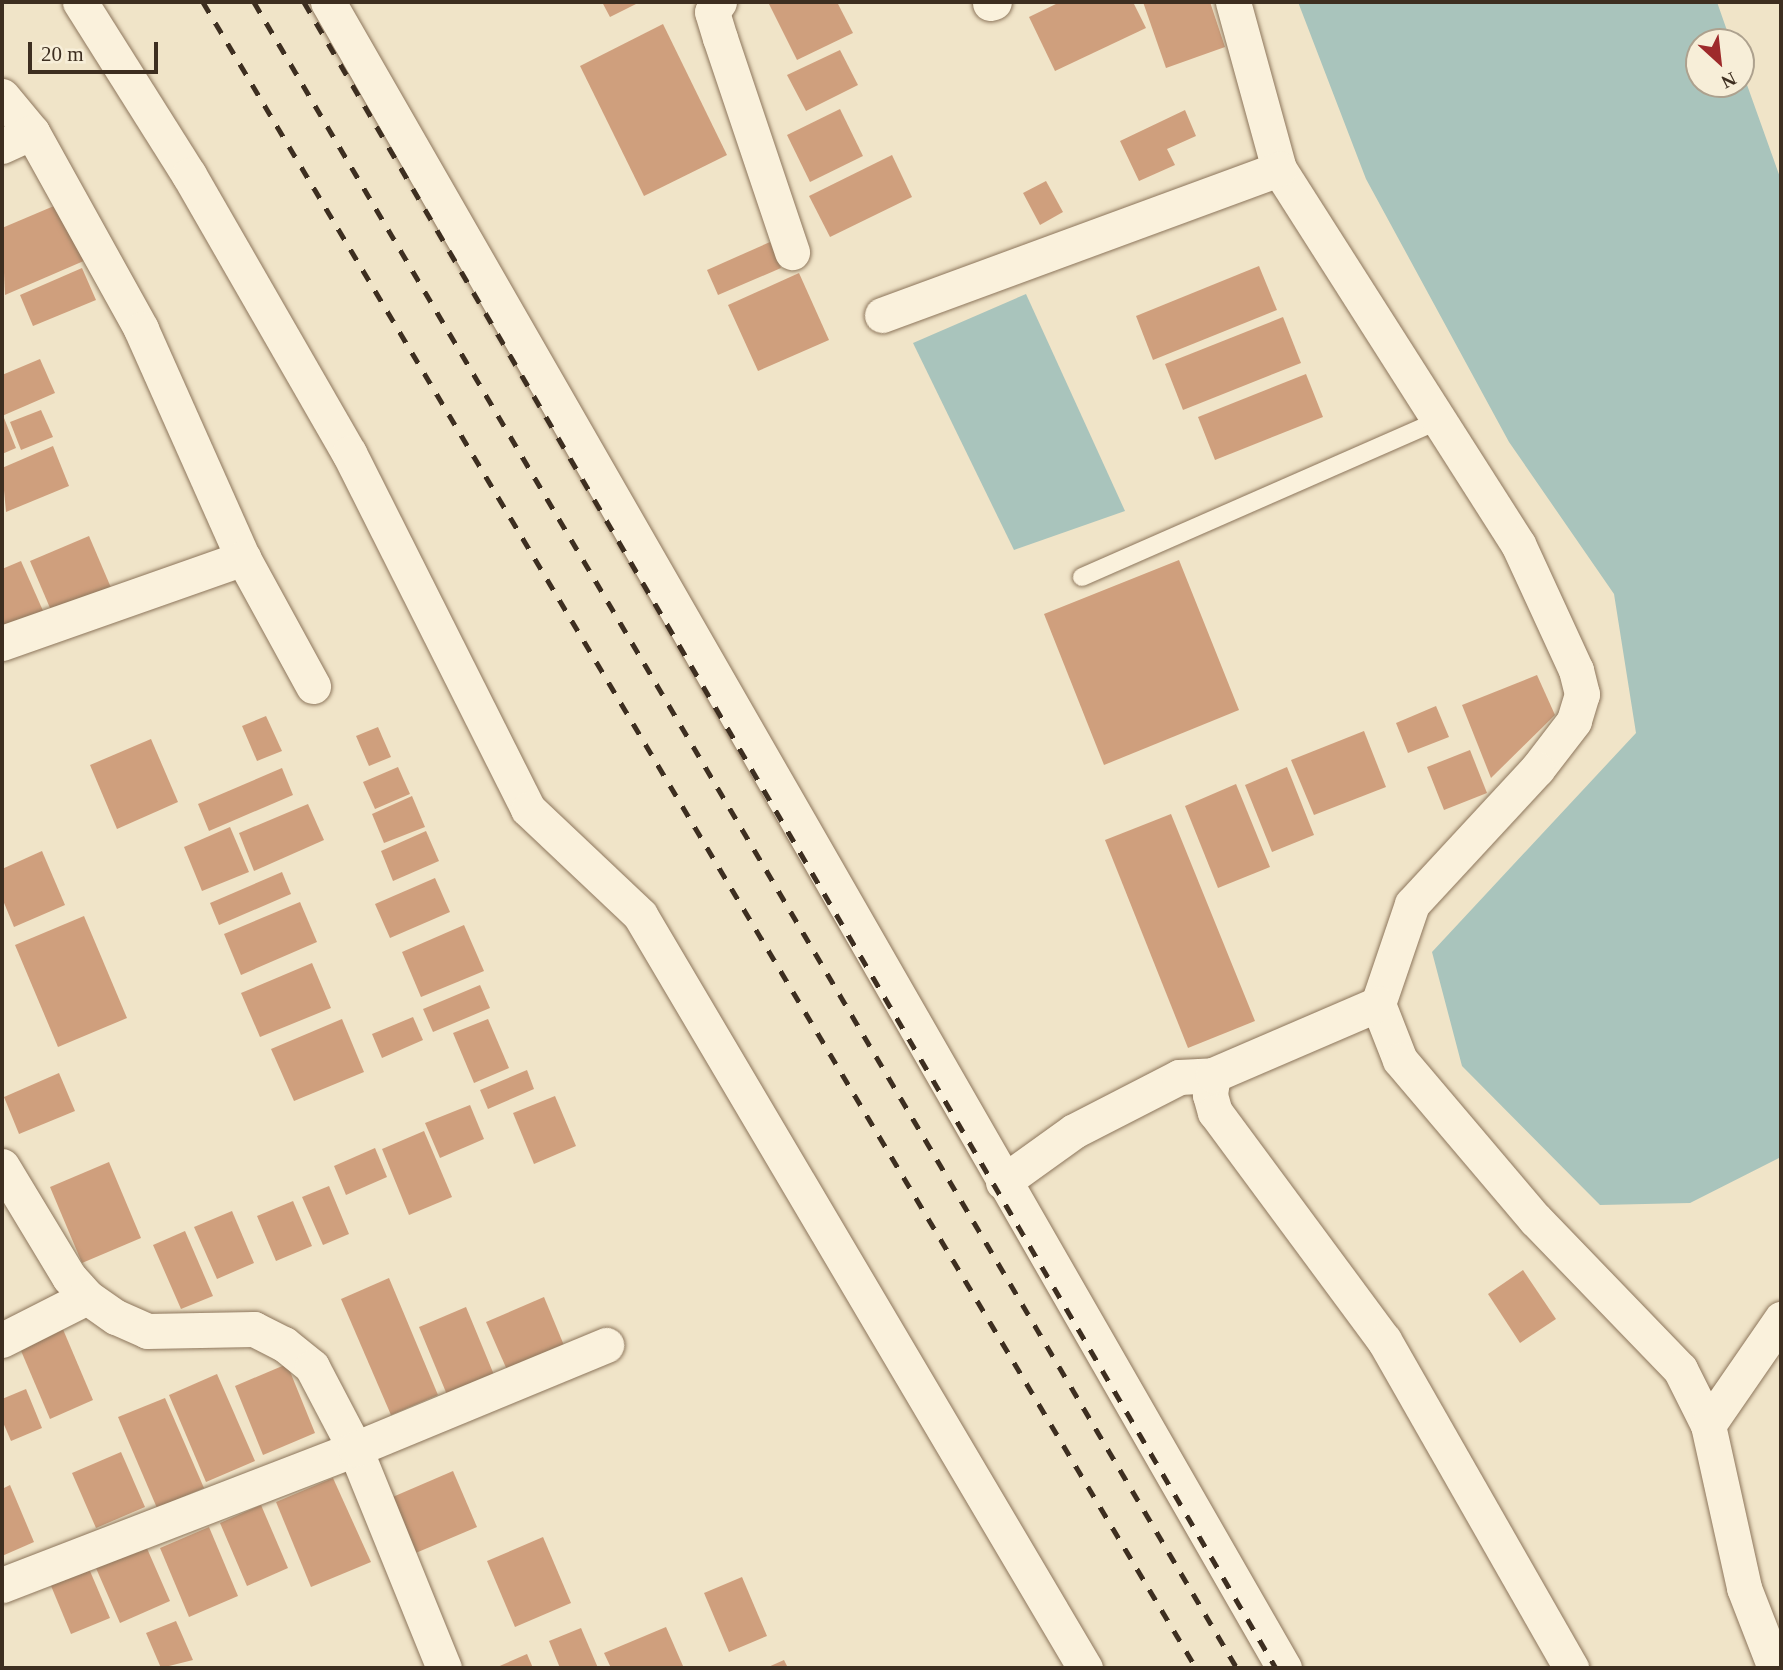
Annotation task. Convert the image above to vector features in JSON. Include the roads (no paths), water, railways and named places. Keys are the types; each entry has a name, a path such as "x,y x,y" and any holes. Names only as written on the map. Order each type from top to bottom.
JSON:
{"street":[{"path":"80,2 189,175 349,453 528,809 640,915 1085,1668"},
{"path":"328,2 1284,1668"},
{"path":"719,2 712,12 792,252"},
{"path":"1233,2 1279,169 1518,544 1583,694 1574,721 1536,769 1412,904 1378,1004 1400,1060 1535,1219 1680,1370 1708,1425 1744,1588 1775,1668"},
{"path":"2,96 17,139 141,329 243,558 313,685"},
{"path":"882,315 1279,169"},
{"path":"2,643 243,558"},
{"path":"1003,1182 1074,1131 1179,1077 1213,1074 1378,1004"},
{"path":"1213,1074 1210,1095 1215,1112 1384,1339 1571,1668"},
{"path":"2,1166 69,1278 87,1297 147,1331 254,1329 284,1344 312,1367 355,1449 435,1666"},
{"path":"2,1340 87,1297"},
{"path":"1708,1425 1781,1319"},
{"path":"2,1586 355,1449 606,1345"}],"lane":[{"path":"1082,577 1439,420"}],"water":[{"path":"1298,2 1717,2 1726,28 1685,28 1685,98 1752,98 1781,180 1781,1157 1690,1203 1600,1205 1462,1066 1432,952 1636,733 1614,594 1509,442 1366,179"},
{"path":"1026,294 1125,511 1014,550 913,343"}],"railway":[{"path":"203,2 1196,1668"},
{"path":"254,2 1237,1668"},
{"path":"304,2 1276,1668"}]}
